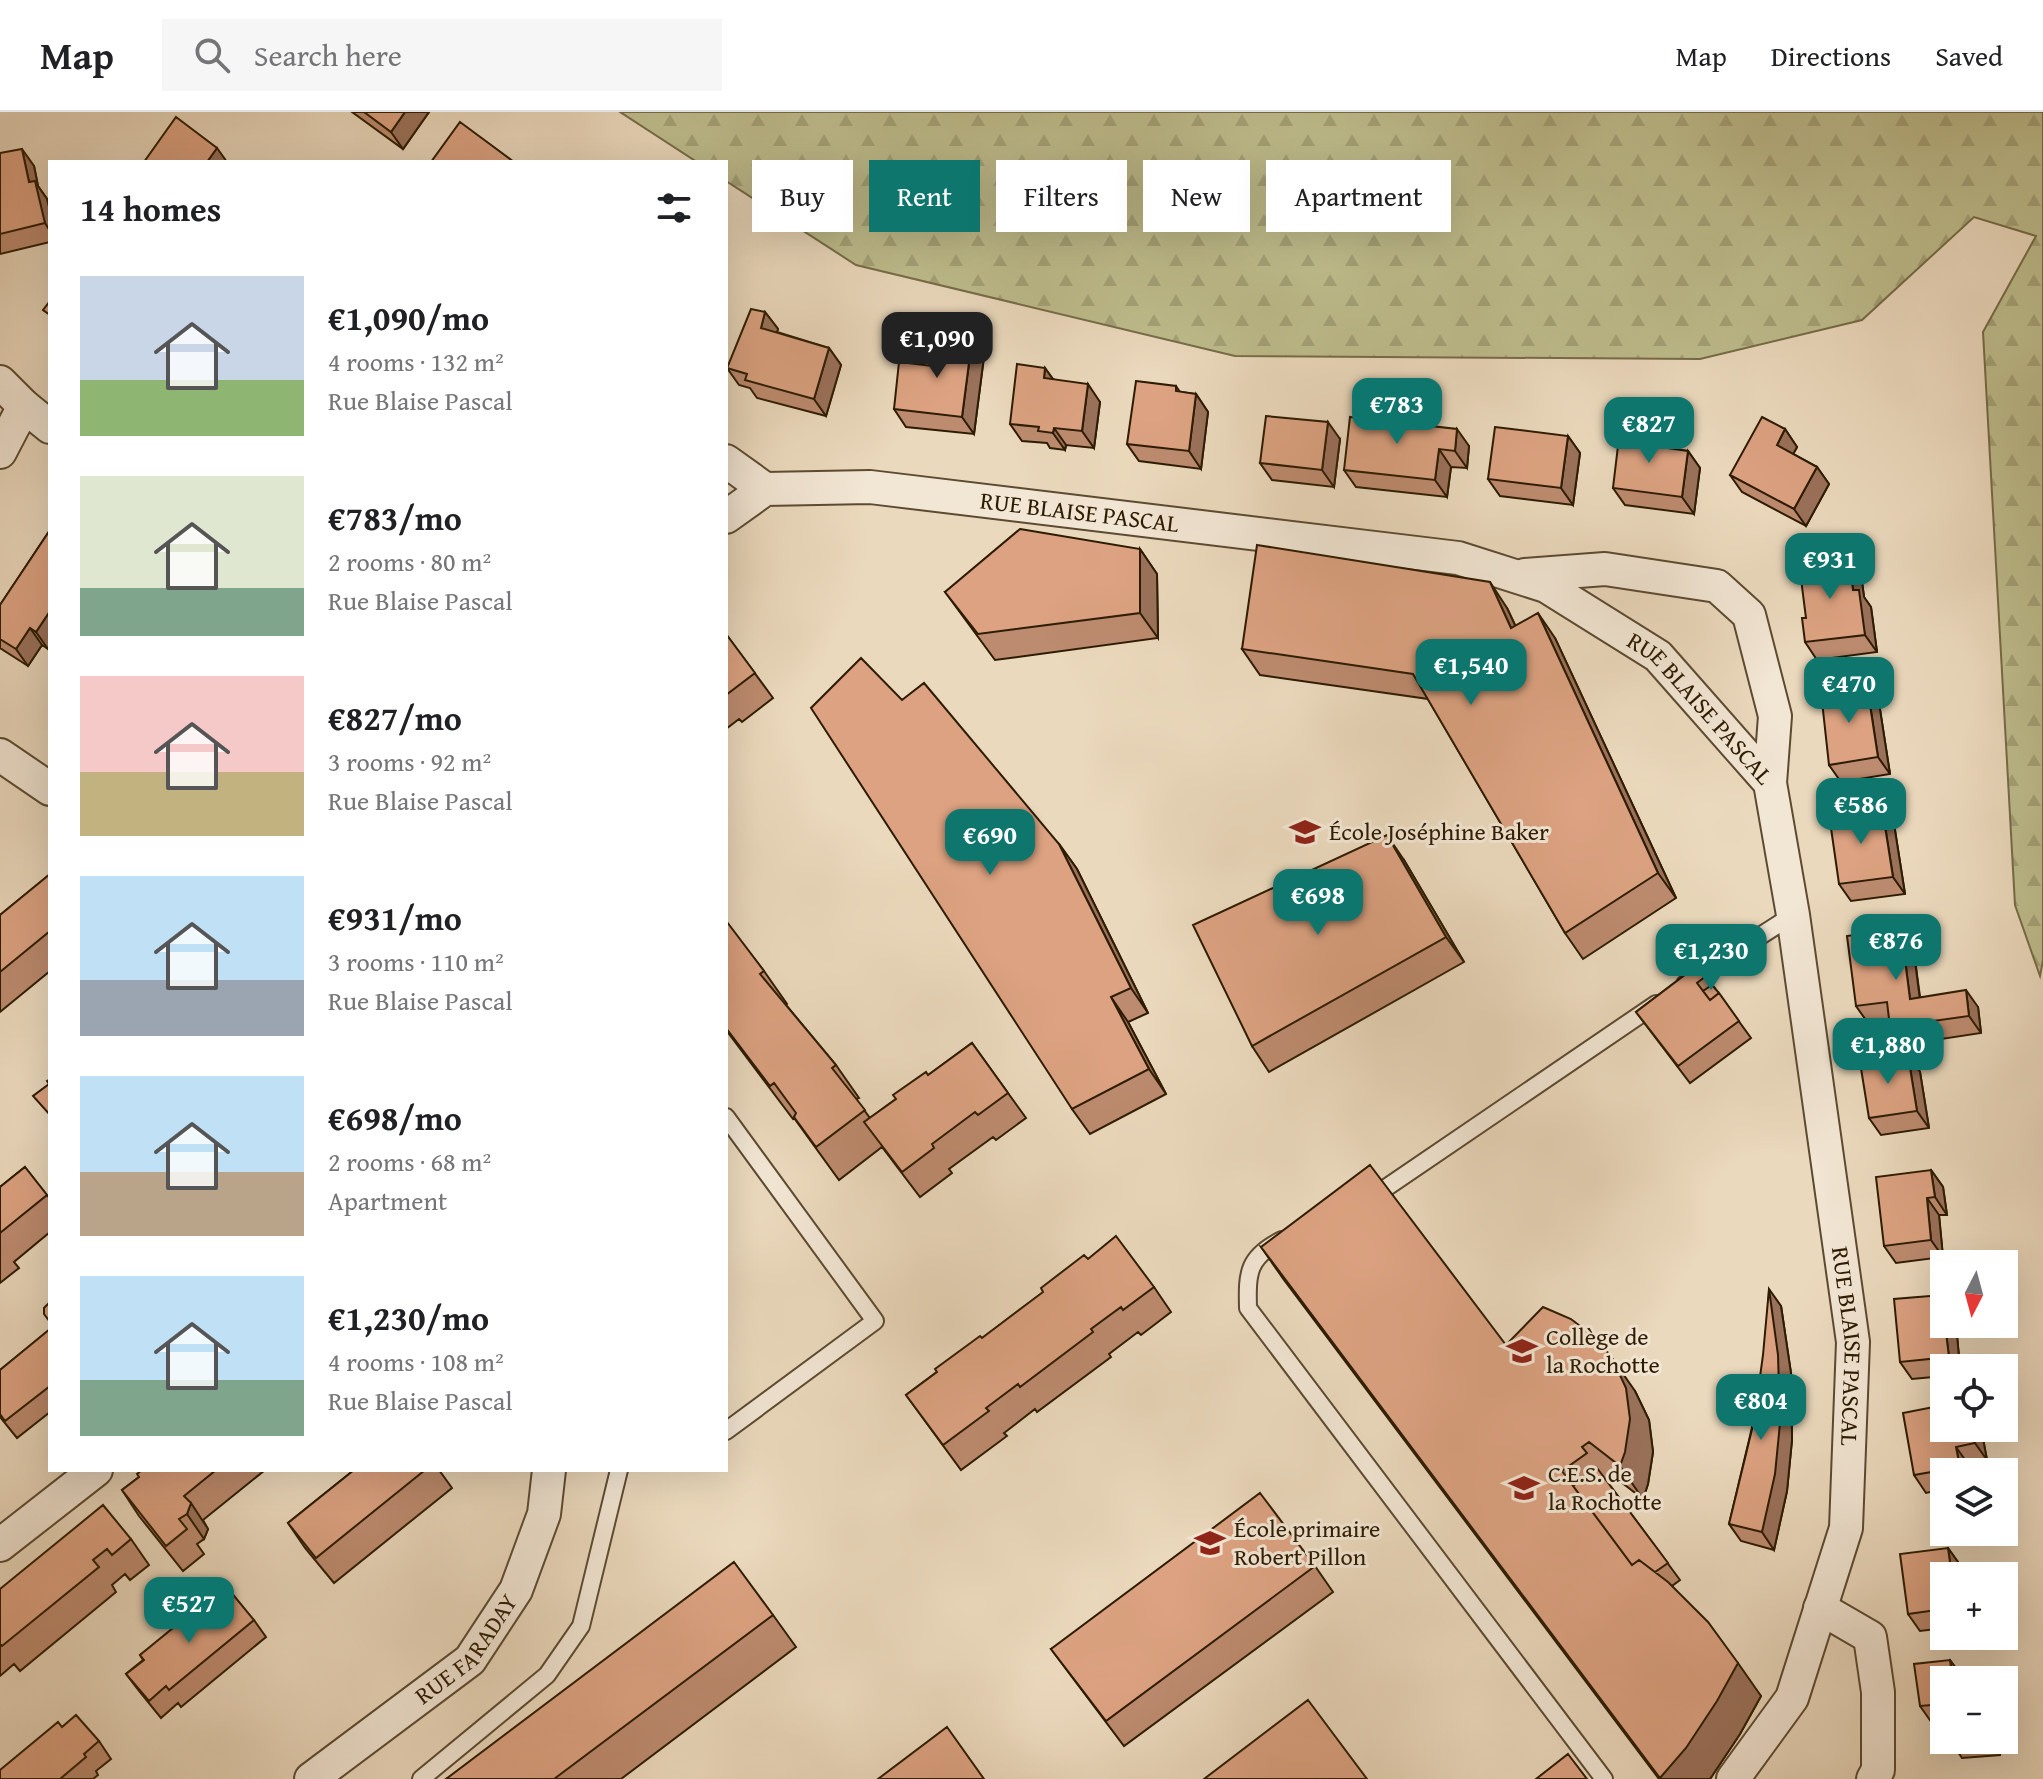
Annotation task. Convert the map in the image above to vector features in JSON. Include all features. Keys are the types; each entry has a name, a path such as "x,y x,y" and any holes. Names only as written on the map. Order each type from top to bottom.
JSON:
{"street":[{"path":"0,382 48,425"},
{"path":"0,452 24,406"},
{"path":"728,462 765,489 728,516"},
{"name":"RUE BLAISE PASCAL","path":"765,489 870,487 1458,558 1546,586 1658,656 1770,783 1793,915 1853,1342 1846,1528 1792,1698 1733,1779"},
{"path":"1516,576 1605,569 1717,586 1749,615 1775,716 1770,783"},
{"path":"0,755 48,788"},
{"path":"0,1545 93,1472"},
{"name":"RUE FARADAY","path":"311,1779 470,1660 516,1590 544,1514 549,1472"},
{"path":"1820,1608 1870,1637 1878,1692 1878,1770 1873,1779"}],"lane":[{"path":"1351,1212 1699,974 1793,915"},
{"path":"728,1120 875,1321 728,1430"},
{"path":"1291,1236 1264,1249 1253,1262 1247,1283 1248,1308 1604,1779"},
{"path":"421,1779 547,1675 581,1626 619,1472"}],"green space":[{"path":"620,112 2043,112 2043,960 2040,976 2015,905 1983,332 2036,236 1974,217 1862,320 1700,359 1235,356 856,265 805,232 853,232 853,160 752,160 752,198 728,182 728,160 694,160"}],"building":[{"path":"364,112 405,112 391,132"},
{"path":"176,117 217,148 208,160 145,160"},
{"path":"460,122 511,160 432,160"},
{"path":"22,149 29,182 35,181 45,223 0,234 0,153"},
{"path":"751,309 765,312 761,328 829,348 814,399 745,380 747,374 728,368"},
{"path":"947,328 973,332 962,417 894,409 899,362 941,367"},
{"path":"1017,364 1045,368 1044,378 1088,384 1082,431 1054,428 1053,433 1038,431 1039,427 1010,424"},
{"path":"1136,381 1176,386 1176,391 1196,394 1189,451 1127,444"},
{"path":"1397,412 1423,414 1422,425 1457,429 1455,451 1439,449 1435,480 1344,470 1350,417 1395,423"},
{"path":"1266,416 1328,422 1322,470 1260,463"},
{"path":"1762,417 1785,429 1777,445 1817,467 1794,509 1730,475"},
{"path":"1495,427 1568,436 1561,488 1488,479"},
{"path":"1620,429 1655,433 1653,446 1688,451 1682,497 1613,488"},
{"path":"1020,529 1140,549 1140,613 978,634 945,592"},
{"path":"48,533 48,614 36,632 30,628 16,649 0,639 0,605"},
{"path":"1257,545 1490,582 1511,628 1538,613 1658,873 1565,933 1413,674 1242,649"},
{"path":"1849,557 1853,590 1859,590 1865,635 1805,642 1802,618 1806,618 1799,563"},
{"path":"728,637 755,673 728,693"},
{"path":"861,658 902,700 924,683 1059,844 1131,988 1111,997 1149,1069 1072,1109 811,708"},
{"path":"1867,685 1878,757 1829,765 1821,692"},
{"path":"1882,807 1893,877 1839,884 1829,814"},
{"path":"1387,835 1446,937 1252,1046 1193,925"},
{"path":"48,876 48,933 0,972 0,915"},
{"path":"728,923 764,971 760,974 836,1065 832,1068 865,1110 816,1147 774,1083 770,1086 728,1031"},
{"path":"1901,928 1910,999 1966,990 1969,1016 1890,1027 1887,1002 1856,1006 1847,936"},
{"path":"1698,965 1706,976 1697,983 1710,1000 1719,993 1739,1021 1678,1066 1636,1012"},
{"path":"1712,985 1719,993 1710,1000 1703,991"},
{"path":"972,1043 1008,1093 978,1115 975,1112 932,1144 934,1148 902,1172 864,1122 896,1099 893,1095 926,1072 928,1075"},
{"path":"1908,1055 1917,1111 1869,1118 1860,1062"},
{"path":"48,1085 48,1113 33,1096"},
{"name":"C.E.S. de la Rochotte","path":"1370,1165 1506,1345 1543,1307 1571,1319 1598,1340 1612,1358 1626,1388 1630,1419 1620,1466 1589,1442 1582,1447 1587,1453 1562,1471 1632,1565 1639,1560 1668,1582 1708,1622 1738,1663 1686,1748 1660,1778 1261,1247"},
{"path":"25,1167 47,1195 0,1233 0,1187"},
{"path":"1931,1170 1935,1197 1927,1198 1931,1240 1884,1246 1876,1177"},
{"path":"1116,1236 1154,1287 1091,1329 1093,1332 1020,1387 1018,1384 986,1408 989,1411 943,1445 906,1395 937,1372 935,1369 1043,1292 1041,1288 1084,1255 1088,1259"},
{"path":"1769,1289 1778,1355 1780,1423 1775,1474 1762,1532 1729,1524 1754,1421"},
{"path":"1930,1296 1930,1338 1947,1338 1949,1354 1930,1354 1930,1359 1900,1362 1894,1299"},
{"path":"48,1304 48,1319 44,1314"},
{"path":"48,1331 48,1388 5,1421 0,1414 0,1370"},
{"path":"1930,1408 1930,1442 1975,1443 1956,1447 1958,1458 1930,1458 1930,1472 1914,1475 1903,1413"},
{"path":"1597,1468 1668,1563 1655,1572 1639,1560 1632,1565 1573,1486"},
{"path":"214,1472 184,1496 191,1503 187,1514 179,1519 187,1529 166,1546 122,1490 139,1477 137,1474"},
{"path":"352,1472 423,1472 316,1558 288,1523"},
{"path":"1260,1493 1315,1566 1106,1721 1051,1649"},
{"path":"103,1505 131,1539 112,1555 107,1549 93,1560 99,1567 2,1646 0,1589"},
{"path":"1948,1548 1950,1562 1930,1562 1930,1611 1908,1614 1900,1554"},
{"path":"734,1562 773,1615 554,1779 446,1779"},
{"path":"230,1591 254,1620 169,1690 166,1686 149,1701 126,1674 144,1660 140,1655 206,1601 211,1608"},
{"path":"1950,1660 1951,1666 1930,1666 1930,1705 1920,1706 1914,1664"},
{"path":"1308,1700 1367,1779 1204,1779"},
{"path":"76,1715 99,1741 60,1779 0,1779 0,1770 58,1722 62,1727"},
{"path":"947,1727 984,1779 878,1779"},
{"path":"1568,1754 1587,1779 1536,1779"}],"place":[{"name":"École Joséphine Baker","path":"1305,832"},
{"name":"Collège de la Rochotte","path":"1522,1351"},
{"name":"C.E.S. de la Rochotte","path":"1524,1488"},
{"name":"École primaire Robert Pillon","path":"1210,1543"}]}
